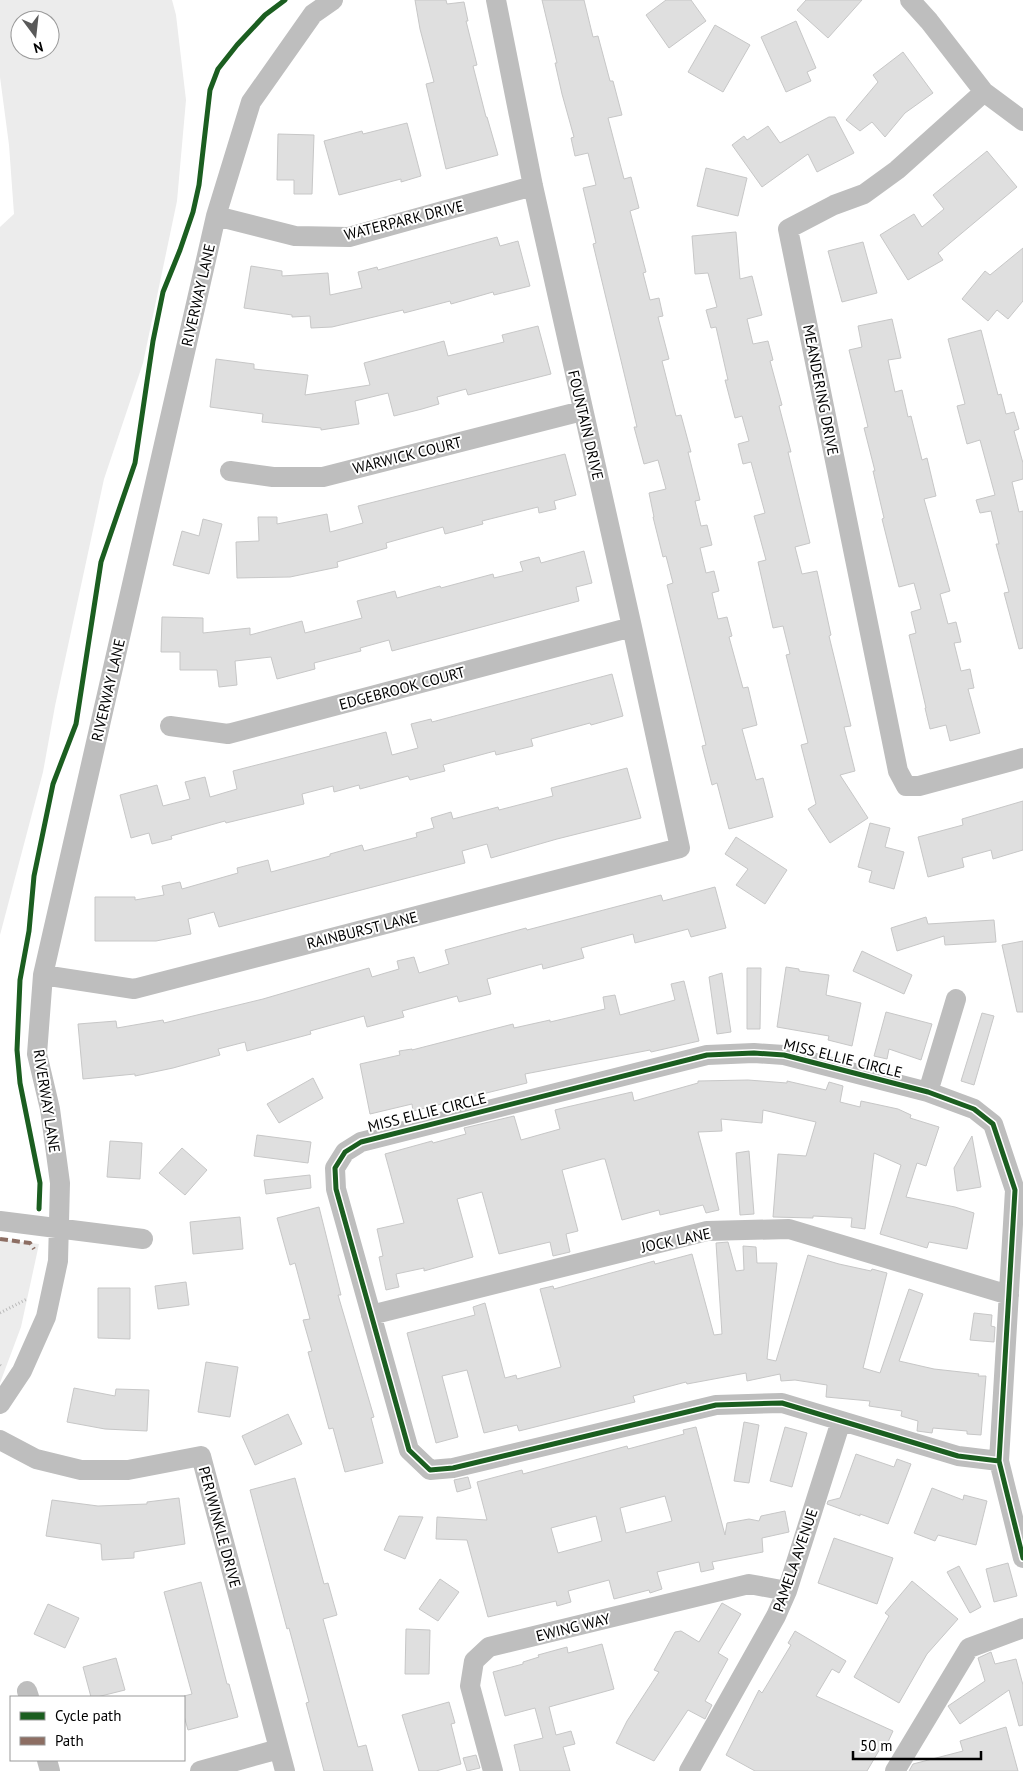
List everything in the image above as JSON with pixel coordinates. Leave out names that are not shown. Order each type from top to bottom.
[{"type":"street","name":"RIVERWAY LANE","points":[[0,1404],[22,1371],[46,1317],[58,1261],[60,1183],[50,1109],[37,1054],[43,975],[216,216],[251,102],[313,14],[333,0]]},
{"type":"street","name":"FOUNTAIN DRIVE","points":[[496,0],[532,186],[680,848]]},
{"type":"street","points":[[910,0],[929,21],[984,92],[1023,121]]},
{"type":"street","name":"MEANDERING DRIVE","points":[[984,92],[897,170],[864,194],[834,205],[788,229],[898,771],[906,786],[919,786],[1023,758]]},
{"type":"street","name":"WATERPARK DRIVE","points":[[216,216],[295,236],[349,237],[532,186]]},
{"type":"street","name":"WARWICK COURT","points":[[230,471],[273,477],[323,477],[582,411]]},
{"type":"street","name":"EDGEBROOK COURT","points":[[170,726],[228,734],[632,627]]},
{"type":"street","name":"RAINBURST LANE","points":[[43,975],[134,989],[680,848]]},
{"type":"street","points":[[928,1092],[956,999]]},
{"type":"street","name":"MISS ELLIE CIRCLE","points":[[999,1461],[958,1456],[782,1403],[716,1406],[453,1468],[430,1470],[409,1450],[336,1189],[335,1168],[344,1152],[361,1142],[707,1056],[754,1053],[784,1055],[928,1092],[974,1109],[993,1124],[1015,1190],[999,1461],[1023,1558]]},
{"type":"street","points":[[0,1222],[143,1240]]},
{"type":"street","name":"JOCK LANE","points":[[371,1315],[707,1232],[788,1229],[1009,1295]]},
{"type":"street","name":"PAMELA AVENUE","points":[[689,1771],[776,1616],[787,1591],[841,1421]]},
{"type":"street","name":"PERIWINKLE DRIVE","points":[[0,1440],[36,1459],[81,1470],[128,1470],[201,1456],[285,1771]]},
{"type":"street","name":"EWING WAY","points":[[493,1771],[470,1686],[474,1661],[489,1647],[749,1584],[787,1591]]},
{"type":"street","points":[[895,1771],[969,1648],[1023,1628]]},
{"type":"street","points":[[200,1771],[279,1749]]},
{"type":"path","points":[[0,1313],[27,1299]]},
{"type":"shaded area","points":[[0,0],[172,0],[176,15],[186,100],[177,201],[143,363],[104,479],[55,706],[43,772],[0,935],[0,227],[14,214],[9,145],[0,77]]},
{"type":"shaded area","points":[[0,1239],[39,1244],[21,1327],[0,1383]]},
{"type":"building","points":[[415,0],[446,0],[447,4],[464,2],[468,21],[466,21],[477,65],[473,66],[498,155],[446,169],[426,84],[434,82],[420,29]]},
{"type":"building","points":[[542,0],[584,0],[593,37],[598,36],[610,81],[613,81],[622,115],[608,118],[624,179],[631,177],[639,208],[630,211],[646,272],[643,273],[650,300],[659,298],[663,316],[658,317],[669,359],[662,361],[676,416],[681,415],[691,452],[688,452],[700,500],[695,501],[701,526],[707,525],[712,545],[700,548],[706,573],[714,571],[719,591],[712,593],[718,619],[727,617],[732,636],[729,637],[743,688],[748,687],[757,725],[742,729],[756,780],[763,778],[773,817],[729,829],[717,783],[712,785],[702,746],[706,745],[667,585],[673,583],[666,556],[663,557],[653,517],[649,493],[666,489],[658,460],[644,464],[634,427],[637,427],[593,244],[596,243],[583,188],[596,185],[588,153],[575,156],[571,138],[574,137],[562,94],[555,63],[557,63]]},
{"type":"building","points":[[666,0],[691,0],[706,21],[669,48],[646,15]]},
{"type":"building","points":[[806,0],[862,0],[828,38],[797,10]]},
{"type":"building","points":[[796,21],[816,68],[807,72],[811,81],[786,92],[761,37]]},
{"type":"building","points":[[715,25],[750,45],[723,92],[688,72]]},
{"type":"building","points":[[903,52],[933,93],[905,113],[885,137],[872,122],[860,131],[846,120],[878,82],[873,75]]},
{"type":"building","points":[[829,117],[835,117],[854,153],[817,172],[808,154],[762,187],[732,145],[744,136],[747,140],[768,126],[780,143]]},
{"type":"building","points":[[407,123],[421,176],[401,182],[401,179],[339,195],[324,141],[362,131],[363,134]]},
{"type":"building","points":[[278,134],[314,135],[312,194],[294,194],[294,180],[277,180]]},
{"type":"building","points":[[987,151],[1017,187],[938,253],[943,260],[908,280],[880,235],[914,214],[922,227],[944,209],[933,195]]},
{"type":"building","points":[[706,168],[747,178],[738,216],[697,206]]},
{"type":"building","points":[[736,232],[740,279],[752,276],[762,315],[747,319],[753,344],[768,341],[773,360],[770,361],[782,405],[779,406],[791,452],[788,452],[810,543],[795,547],[802,574],[817,571],[831,635],[829,636],[851,726],[844,727],[855,771],[840,775],[868,818],[830,843],[808,809],[816,804],[801,745],[808,743],[786,655],[790,654],[783,626],[773,628],[758,562],[766,560],[754,516],[765,513],[751,462],[743,464],[738,444],[749,441],[742,416],[735,418],[725,380],[728,380],[716,327],[711,328],[706,310],[717,307],[708,273],[695,274],[692,236]]},
{"type":"building","points":[[497,237],[500,246],[518,241],[530,286],[494,295],[493,292],[451,304],[450,301],[404,313],[403,310],[332,327],[311,328],[310,316],[292,317],[292,315],[244,308],[251,266],[282,271],[282,276],[328,273],[330,295],[362,288],[358,272],[377,267],[378,270]]},
{"type":"building","points":[[863,242],[877,293],[842,302],[828,251]]},
{"type":"building","points":[[1023,248],[1023,301],[1008,319],[997,310],[988,321],[962,299],[985,271],[990,275]]},
{"type":"building","points":[[892,319],[901,358],[888,360],[895,392],[902,390],[908,417],[911,416],[922,460],[927,458],[936,496],[924,499],[950,591],[940,594],[948,624],[956,622],[961,642],[954,643],[961,671],[970,669],[974,688],[968,689],[980,733],[950,741],[946,725],[930,729],[909,635],[916,633],[911,612],[921,609],[914,583],[899,587],[882,519],[884,518],[873,471],[875,471],[864,428],[868,427],[849,350],[862,347],[858,326]]},
{"type":"building","points":[[538,326],[551,374],[468,395],[466,389],[437,397],[439,404],[394,416],[388,393],[355,401],[359,424],[321,430],[321,428],[262,422],[263,414],[210,407],[216,359],[254,364],[254,369],[308,375],[305,395],[370,385],[364,363],[444,341],[448,356],[504,342],[502,335]]},
{"type":"building","points":[[981,330],[998,395],[1001,394],[1006,414],[1014,412],[1019,429],[1014,431],[1023,463],[1023,479],[1012,482],[1019,512],[1023,511],[1023,648],[1019,649],[1004,593],[1009,592],[996,544],[999,544],[991,511],[980,513],[976,500],[995,495],[980,440],[967,444],[957,406],[965,404],[948,339]]},
{"type":"building","points":[[565,454],[576,495],[554,501],[556,509],[539,513],[538,507],[482,521],[483,524],[445,534],[443,527],[386,543],[387,548],[337,562],[338,567],[290,577],[237,578],[236,542],[259,541],[258,517],[277,517],[277,524],[327,514],[330,532],[363,523],[358,506]]},
{"type":"building","points":[[203,519],[222,524],[209,574],[173,565],[182,531],[199,536]]},
{"type":"building","points":[[584,551],[592,583],[576,587],[579,601],[392,651],[389,640],[360,648],[361,651],[314,663],[315,669],[277,679],[271,657],[235,661],[237,685],[219,687],[217,670],[180,670],[180,652],[161,652],[162,617],[203,618],[203,633],[250,628],[250,635],[302,621],[305,633],[362,618],[357,601],[395,591],[397,598],[493,574],[494,578],[523,571],[520,562],[539,557],[541,563]]},
{"type":"building","points":[[612,674],[623,716],[531,739],[533,746],[496,755],[495,751],[443,765],[445,771],[410,780],[408,776],[360,789],[359,785],[334,792],[333,786],[302,794],[304,804],[226,823],[225,821],[171,836],[172,839],[152,844],[149,833],[131,838],[120,795],[157,785],[163,806],[190,799],[185,782],[205,777],[210,797],[237,789],[233,771],[386,732],[392,755],[418,748],[411,724],[431,719],[432,722]]},
{"type":"building","points":[[627,768],[641,818],[491,858],[487,844],[462,851],[465,863],[219,927],[214,912],[188,919],[191,934],[156,941],[95,941],[95,897],[135,897],[135,900],[164,895],[162,886],[180,882],[182,889],[238,873],[237,868],[268,860],[271,872],[362,845],[364,851],[417,837],[416,833],[434,828],[431,818],[451,812],[453,819],[498,807],[499,810],[553,796],[551,788]]},
{"type":"building","points":[[1023,801],[1023,850],[993,859],[991,850],[962,858],[964,867],[928,877],[918,837],[963,825],[962,819]]},
{"type":"building","points":[[870,823],[890,828],[885,847],[904,852],[894,889],[869,882],[872,871],[858,867]]},
{"type":"building","points":[[736,837],[787,870],[765,904],[736,885],[748,869],[725,854]]},
{"type":"building","points":[[715,887],[726,928],[691,937],[688,929],[635,943],[633,934],[581,948],[584,958],[543,969],[542,964],[487,979],[491,994],[459,1002],[457,996],[402,1011],[404,1017],[367,1027],[364,1016],[310,1031],[311,1034],[247,1051],[245,1042],[218,1049],[220,1055],[173,1068],[135,1076],[135,1074],[83,1079],[78,1024],[116,1021],[117,1028],[163,1020],[164,1023],[263,999],[369,968],[372,977],[399,969],[397,961],[414,957],[419,973],[449,964],[445,950],[661,895],[663,901]]},
{"type":"building","points":[[926,917],[928,924],[994,920],[996,942],[945,945],[944,936],[897,951],[891,928]]},
{"type":"building","points":[[1023,941],[1023,1012],[1017,1012],[1002,945]]},
{"type":"building","points":[[862,951],[912,975],[904,994],[853,971]]},
{"type":"building","points":[[786,967],[799,969],[799,971],[829,975],[826,995],[861,1003],[852,1046],[828,1040],[829,1036],[777,1027]]},
{"type":"building","points":[[747,968],[761,968],[760,1029],[747,1029]]},
{"type":"building","points":[[722,973],[731,1032],[717,1034],[709,977]]},
{"type":"building","points":[[684,981],[699,1041],[651,1052],[650,1050],[525,1074],[527,1083],[413,1111],[412,1104],[370,1114],[360,1064],[400,1055],[399,1051],[412,1050],[513,1024],[514,1028],[605,1009],[603,997],[615,995],[620,1015],[675,1000],[671,984]]},
{"type":"building","points":[[886,1012],[932,1024],[921,1060],[889,1049],[887,1059],[874,1056]]},
{"type":"building","points":[[982,1013],[994,1016],[974,1085],[961,1081]]},
{"type":"building","points":[[313,1078],[323,1098],[279,1123],[267,1104]]},
{"type":"building","points":[[748,1080],[787,1083],[787,1081],[826,1090],[829,1082],[843,1086],[840,1102],[860,1107],[861,1101],[898,1109],[911,1115],[910,1118],[939,1127],[926,1166],[917,1163],[906,1197],[974,1213],[967,1249],[929,1242],[927,1248],[880,1234],[901,1165],[874,1153],[865,1229],[851,1227],[852,1218],[813,1216],[813,1218],[773,1217],[778,1154],[806,1156],[816,1122],[763,1110],[762,1123],[721,1119],[722,1131],[698,1132],[719,1210],[706,1213],[703,1205],[660,1215],[659,1210],[622,1220],[605,1159],[602,1159],[562,1170],[578,1231],[566,1234],[570,1252],[553,1256],[550,1242],[499,1254],[482,1192],[457,1199],[473,1257],[424,1271],[424,1268],[396,1274],[399,1287],[386,1290],[379,1257],[383,1256],[377,1229],[404,1223],[385,1154],[466,1134],[464,1128],[514,1116],[521,1140],[560,1129],[555,1110],[632,1092],[634,1101],[698,1083],[698,1081]]},
{"type":"building","points":[[257,1135],[311,1142],[308,1163],[254,1156]]},
{"type":"building","points":[[972,1136],[981,1187],[957,1191],[954,1168]]},
{"type":"building","points":[[110,1141],[142,1143],[140,1179],[107,1177]]},
{"type":"building","points":[[182,1148],[207,1170],[185,1195],[159,1173]]},
{"type":"building","points":[[749,1151],[754,1214],[740,1215],[736,1153]]},
{"type":"building","points":[[310,1175],[311,1188],[266,1194],[264,1180]]},
{"type":"building","points":[[319,1207],[341,1295],[338,1295],[374,1417],[371,1418],[383,1463],[345,1472],[333,1428],[329,1429],[308,1352],[312,1351],[303,1320],[310,1319],[295,1263],[290,1265],[277,1218]]},
{"type":"building","points":[[240,1217],[243,1249],[193,1254],[190,1222]]},
{"type":"building","points":[[728,1242],[736,1271],[744,1270],[743,1246],[756,1247],[757,1263],[777,1263],[767,1359],[776,1361],[808,1255],[839,1264],[887,1273],[863,1368],[880,1373],[909,1289],[923,1294],[899,1361],[934,1369],[986,1376],[981,1435],[967,1434],[967,1431],[933,1428],[932,1433],[917,1431],[918,1421],[901,1416],[902,1411],[869,1406],[870,1401],[826,1397],[827,1385],[795,1380],[781,1381],[780,1374],[747,1381],[746,1373],[687,1384],[686,1382],[633,1396],[635,1402],[519,1431],[517,1425],[484,1433],[467,1370],[442,1376],[458,1437],[436,1443],[407,1333],[475,1315],[473,1307],[485,1303],[505,1378],[516,1375],[517,1379],[561,1367],[540,1289],[553,1286],[554,1289],[654,1261],[655,1264],[692,1254],[714,1335],[722,1334],[716,1243]]},
{"type":"building","points":[[186,1282],[189,1305],[158,1309],[155,1286]]},
{"type":"building","points":[[98,1288],[130,1288],[130,1339],[98,1338]]},
{"type":"building","points":[[974,1313],[992,1315],[991,1326],[995,1327],[994,1342],[970,1340]]},
{"type":"building","points":[[206,1362],[238,1367],[230,1417],[198,1412]]},
{"type":"building","points":[[74,1388],[115,1396],[116,1389],[149,1390],[147,1431],[105,1429],[67,1422]]},
{"type":"building","points":[[288,1414],[302,1444],[255,1465],[242,1436]]},
{"type":"building","points":[[744,1422],[759,1425],[749,1483],[734,1481]]},
{"type":"building","points":[[696,1427],[725,1535],[727,1523],[749,1519],[759,1521],[761,1516],[785,1511],[789,1532],[762,1538],[763,1552],[712,1562],[714,1569],[701,1572],[699,1562],[657,1572],[662,1589],[650,1593],[649,1590],[614,1599],[609,1580],[568,1591],[571,1602],[557,1606],[556,1601],[488,1617],[467,1540],[436,1539],[437,1517],[487,1520],[477,1482],[522,1470],[523,1474],[627,1446],[628,1449],[684,1434],[683,1430]],"holes":[[[665,1496],[672,1521],[626,1533],[620,1508]],[[596,1516],[602,1541],[558,1553],[551,1528]]]},
{"type":"building","points":[[785,1427],[807,1433],[792,1487],[770,1481]]},
{"type":"building","points":[[856,1454],[894,1467],[897,1459],[911,1464],[888,1524],[827,1504],[828,1501],[840,1498]]},
{"type":"building","points":[[468,1477],[471,1488],[457,1492],[454,1480]]},
{"type":"building","points":[[295,1478],[324,1584],[328,1583],[337,1615],[323,1619],[358,1747],[366,1745],[373,1771],[324,1771],[306,1703],[309,1702],[289,1628],[287,1629],[250,1490]]},
{"type":"building","points":[[932,1488],[963,1500],[964,1495],[987,1501],[976,1545],[938,1535],[935,1541],[914,1533]]},
{"type":"building","points":[[179,1498],[185,1544],[134,1552],[134,1558],[102,1560],[101,1544],[46,1536],[52,1500],[98,1506],[147,1504],[147,1502]]},
{"type":"building","points":[[399,1516],[423,1517],[405,1559],[384,1550]]},
{"type":"building","points":[[834,1538],[893,1558],[877,1604],[818,1583]]},
{"type":"building","points":[[1008,1563],[1017,1596],[994,1602],[986,1569]]},
{"type":"building","points":[[959,1566],[981,1607],[970,1613],[947,1572]]},
{"type":"building","points":[[440,1579],[459,1592],[438,1621],[419,1609]]},
{"type":"building","points":[[912,1581],[958,1619],[927,1654],[899,1703],[854,1677],[889,1616],[885,1613]]},
{"type":"building","points":[[201,1582],[227,1684],[229,1684],[238,1717],[188,1730],[185,1720],[184,1696],[192,1694],[164,1592]]},
{"type":"building","points":[[722,1603],[741,1614],[718,1653],[728,1659],[705,1701],[712,1705],[705,1719],[688,1710],[654,1761],[616,1743],[627,1721],[659,1672],[654,1670],[675,1632],[681,1631],[699,1642]]},
{"type":"building","points":[[48,1604],[79,1618],[65,1648],[34,1634]]},
{"type":"building","points":[[406,1629],[430,1630],[429,1674],[405,1674]]},
{"type":"building","points":[[795,1631],[846,1661],[839,1673],[832,1669],[816,1696],[893,1731],[887,1744],[884,1742],[867,1771],[755,1771],[726,1755],[759,1690],[762,1693],[791,1645],[788,1643]]},
{"type":"building","points":[[602,1644],[614,1689],[549,1707],[556,1735],[571,1731],[575,1744],[563,1747],[570,1771],[520,1771],[514,1745],[543,1738],[535,1708],[505,1716],[493,1672],[523,1664],[523,1662],[539,1657],[538,1655],[567,1647],[568,1653]]},
{"type":"building","points":[[991,1652],[995,1664],[1016,1659],[1023,1685],[1023,1725],[1019,1726],[1009,1690],[960,1724],[948,1706],[985,1681],[978,1658]]},
{"type":"building","points":[[116,1658],[125,1690],[101,1696],[91,1696],[83,1667]]},
{"type":"building","points":[[449,1702],[455,1723],[451,1724],[461,1764],[436,1771],[419,1771],[402,1715]]},
{"type":"building","points":[[1006,1727],[1018,1771],[909,1771],[913,1764],[963,1751],[960,1741]]},
{"type":"building","points":[[476,1755],[480,1768],[467,1771],[463,1758]]},
{"type":"marked path","points":[[0,1239],[30,1243],[34,1249]]},
{"type":"cycle path","points":[[39,1209],[40,1183],[20,1083],[17,1050],[20,980],[29,931],[34,876],[53,784],[76,724],[101,562],[135,463],[153,341],[163,292],[193,212],[199,185],[210,90],[218,69],[237,45],[265,15],[285,0]]},
{"type":"cycle path","points":[[999,1461],[958,1456],[782,1403],[716,1405],[453,1468],[430,1470],[409,1450],[336,1189],[335,1168],[345,1152],[361,1142],[707,1055],[754,1053],[784,1055],[928,1092],[974,1109],[993,1124],[1015,1190],[999,1461],[1023,1558]]}]
